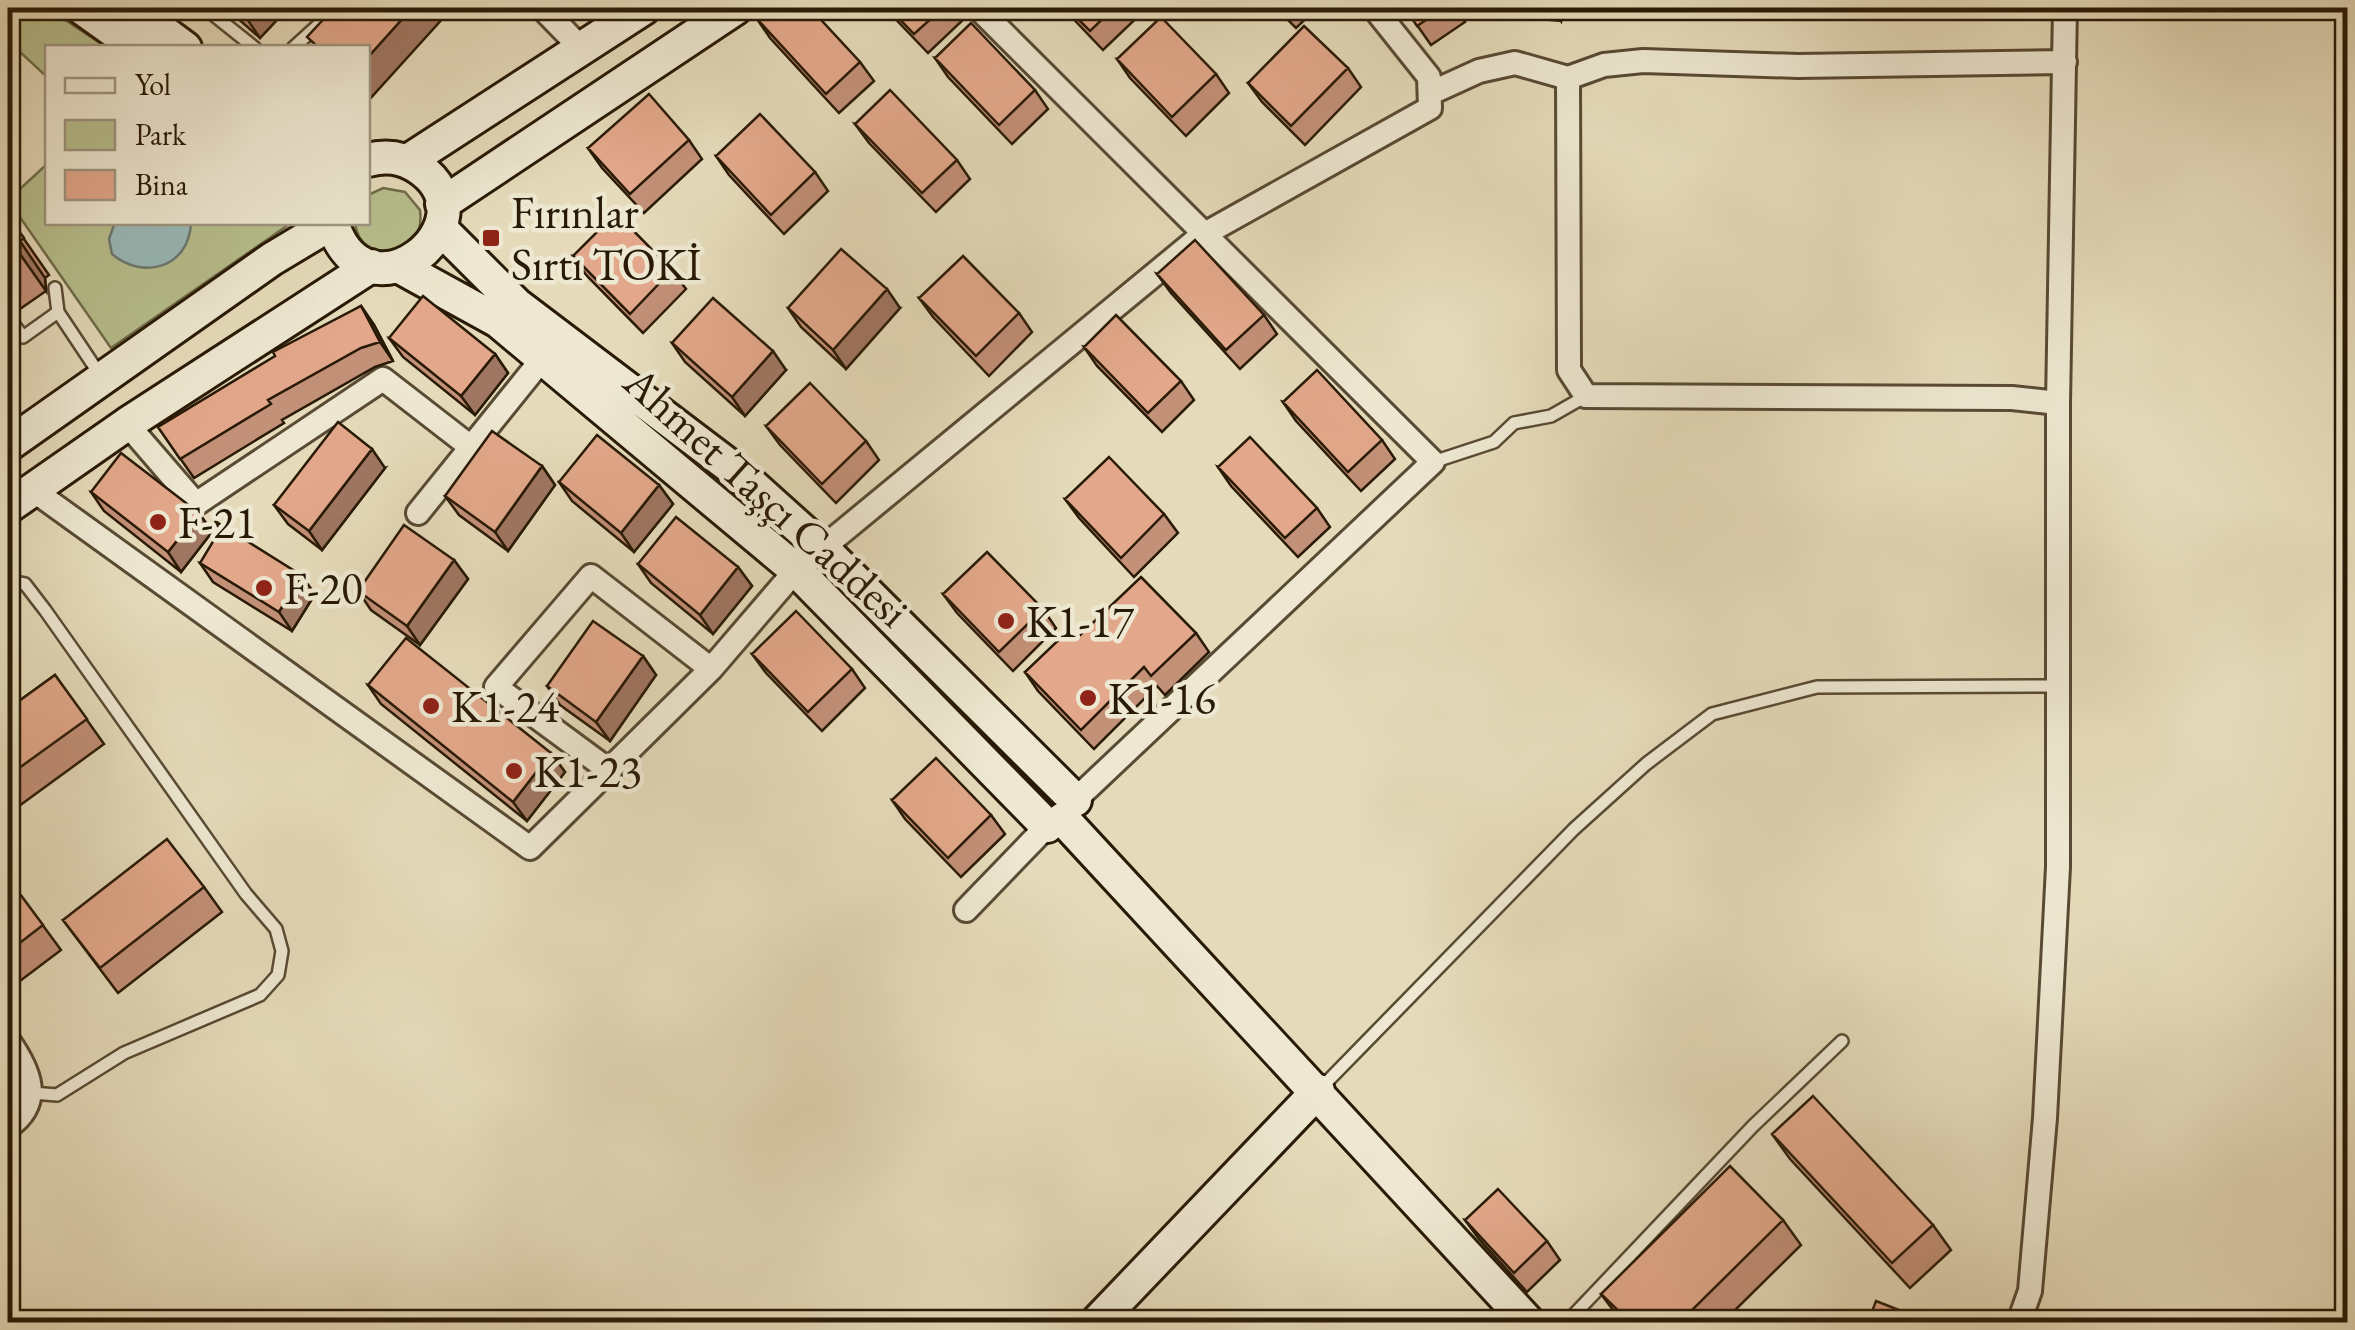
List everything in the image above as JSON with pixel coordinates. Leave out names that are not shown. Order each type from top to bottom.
[{"type":"main road","points":[[82,8],[134,45]]},
{"type":"main road","points":[[130,8],[181,45]]},
{"type":"main road","points":[[370,159],[408,161],[644,8]]},
{"type":"main road","points":[[20,499],[127,424],[386,266],[418,259],[441,216],[736,8]]},
{"type":"main road","name":"Ahmet Taşçı Caddesi","points":[[408,161],[424,171],[441,216],[516,305],[736,471],[824,550],[1062,815]]},
{"type":"main road","points":[[8,445],[272,259],[329,225]]},
{"type":"main road","name":"Ahmet Taşçı Caddesi","points":[[333,225],[345,250],[498,321],[544,358],[796,570],[1062,815]]},
{"type":"main road","points":[[1062,815],[1247,1022],[1318,1091],[1528,1322]]},
{"type":"main road","points":[[1097,1322],[1318,1091]]},
{"type":"street","points":[[542,8],[582,49]]},
{"type":"street","points":[[966,910],[1433,462],[1202,236],[1164,193],[978,8]]},
{"type":"street","points":[[20,499],[530,848],[711,669],[796,570],[1202,236],[1430,108],[1433,92],[1429,77],[1374,8]]},
{"type":"street","points":[[2019,1322],[2030,1291],[2045,1118],[2058,866],[2058,402],[2065,8]]},
{"type":"street","points":[[1433,92],[1479,71],[1515,63],[1568,78],[1604,65],[1643,61],[1798,66],[2065,62]]},
{"type":"street","points":[[1568,78],[1569,370],[1586,396],[2012,398],[2058,402]]},
{"type":"street","points":[[418,513],[544,358]]},
{"type":"street","points":[[127,424],[196,504],[383,379],[472,448]]},
{"type":"street","points":[[610,770],[496,687],[591,576],[711,669]]},
{"type":"street","points":[[8,1040],[27,1067],[32,1093],[21,1117],[8,1126]]},
{"type":"lane","points":[[205,8],[251,45]]},
{"type":"lane","points":[[297,45],[336,8]]},
{"type":"lane","points":[[54,288],[58,312],[102,379]]},
{"type":"lane","points":[[9,318],[23,337],[58,312]]},
{"type":"lane","points":[[1433,462],[1494,442],[1514,423],[1551,416],[1586,396]]},
{"type":"lane","points":[[8,581],[25,584],[45,610],[246,894],[276,929],[282,950],[278,976],[260,995],[124,1054],[57,1095],[32,1093]]},
{"type":"lane","points":[[1318,1091],[1574,829],[1646,764],[1712,714],[1817,687],[2057,686]]},
{"type":"lane","points":[[1567,1322],[1842,1041]]},
{"type":"green space","points":[[8,8],[47,8],[103,45],[45,45],[45,75],[8,41]]},
{"type":"green space","points":[[45,166],[45,225],[288,225],[111,348],[8,200]]},
{"type":"green space","points":[[383,188],[405,192],[420,210],[415,237],[392,254],[367,246],[359,237],[356,225],[370,225],[370,194]]},
{"type":"water","points":[[114,225],[191,225],[188,238],[174,259],[151,268],[124,262],[112,254],[109,239]]},
{"type":"building","points":[[334,8],[412,8],[370,55],[370,45],[316,45],[307,37]]},
{"type":"building","points":[[770,8],[810,8],[860,62],[826,94],[757,19]]},
{"type":"building","points":[[889,8],[943,8],[914,34]]},
{"type":"building","points":[[1067,8],[1114,8],[1090,31]]},
{"type":"building","points":[[1405,8],[1444,8],[1417,26]]},
{"type":"building","points":[[1161,17],[1216,74],[1172,117],[1117,59]]},
{"type":"building","points":[[971,23],[1035,90],[999,125],[935,58]]},
{"type":"building","points":[[1304,26],[1348,68],[1291,126],[1248,83]]},
{"type":"building","points":[[890,90],[957,160],[922,193],[855,124]]},
{"type":"building","points":[[649,94],[689,140],[630,194],[588,148]]},
{"type":"building","points":[[760,114],[815,172],[771,215],[716,156]]},
{"type":"building","points":[[616,213],[672,270],[630,314],[573,256]]},
{"type":"building","points":[[8,216],[24,238],[20,241],[20,254],[8,264]]},
{"type":"building","points":[[1195,240],[1264,315],[1226,350],[1157,274]]},
{"type":"building","points":[[841,249],[887,289],[833,350],[788,308]]},
{"type":"building","points":[[963,256],[1019,313],[976,356],[919,298]]},
{"type":"building","points":[[423,296],[495,354],[461,396],[389,338]]},
{"type":"building","points":[[713,298],[773,351],[732,397],[672,343]]},
{"type":"building","points":[[361,306],[380,342],[361,348],[268,400],[271,404],[180,459],[158,427],[275,356],[273,352]]},
{"type":"building","points":[[1116,315],[1181,381],[1148,413],[1084,347]]},
{"type":"building","points":[[1317,370],[1382,440],[1348,472],[1283,402]]},
{"type":"building","points":[[810,383],[866,441],[822,484],[766,426]]},
{"type":"building","points":[[338,422],[372,449],[309,531],[274,505]]},
{"type":"building","points":[[492,431],[542,466],[495,532],[445,496]]},
{"type":"building","points":[[597,435],[659,485],[621,533],[559,482]]},
{"type":"building","points":[[1250,437],[1317,508],[1285,538],[1218,467]]},
{"type":"building","name":"F-21","points":[[121,453],[199,513],[168,552],[91,492]]},
{"type":"building","points":[[1109,457],[1164,514],[1121,558],[1065,499]]},
{"type":"building","points":[[676,517],[738,567],[700,615],[638,564]]},
{"type":"building","name":"F-20","points":[[215,521],[301,575],[279,612],[200,563],[220,530]]},
{"type":"building","points":[[404,525],[454,560],[407,626],[358,591]]},
{"type":"building","name":"K1-17","points":[[987,552],[1043,609],[999,652],[943,594]]},
{"type":"building","points":[[1141,577],[1196,633],[1151,676],[1144,667],[1081,730],[1025,672],[1069,630],[1077,638]]},
{"type":"building","points":[[796,611],[852,669],[808,712],[752,654]]},
{"type":"building","points":[[593,621],[643,656],[596,722],[547,686]]},
{"type":"building","points":[[406,638],[551,753],[513,802],[368,685]]},
{"type":"building","points":[[55,675],[87,719],[8,776],[8,709]]},
{"type":"building","points":[[936,758],[991,815],[948,858],[892,800]]},
{"type":"building","points":[[167,839],[204,887],[100,968],[63,920]]},
{"type":"building","points":[[8,878],[43,925],[8,952]]},
{"type":"building","points":[[1813,1096],[1933,1225],[1892,1263],[1772,1134]]},
{"type":"building","points":[[1730,1166],[1783,1220],[1680,1322],[1630,1322],[1601,1294]]},
{"type":"building","points":[[1498,1189],[1547,1241],[1514,1273],[1465,1220]]},
{"type":"building","points":[[1876,1301],[1927,1321],[1927,1322],[1868,1322]]},
{"type":"place","name":"Fırınlar Sırtı TOKİ","points":[[491,238]]},
{"type":"place","name":"F-21","points":[[158,522]]},
{"type":"place","name":"F-20","points":[[264,588]]},
{"type":"place","name":"K1-17","points":[[1006,621]]},
{"type":"place","name":"K1-16","points":[[1088,698]]},
{"type":"place","name":"K1-24","points":[[431,706]]},
{"type":"place","name":"K1-23","points":[[514,771]]}]
